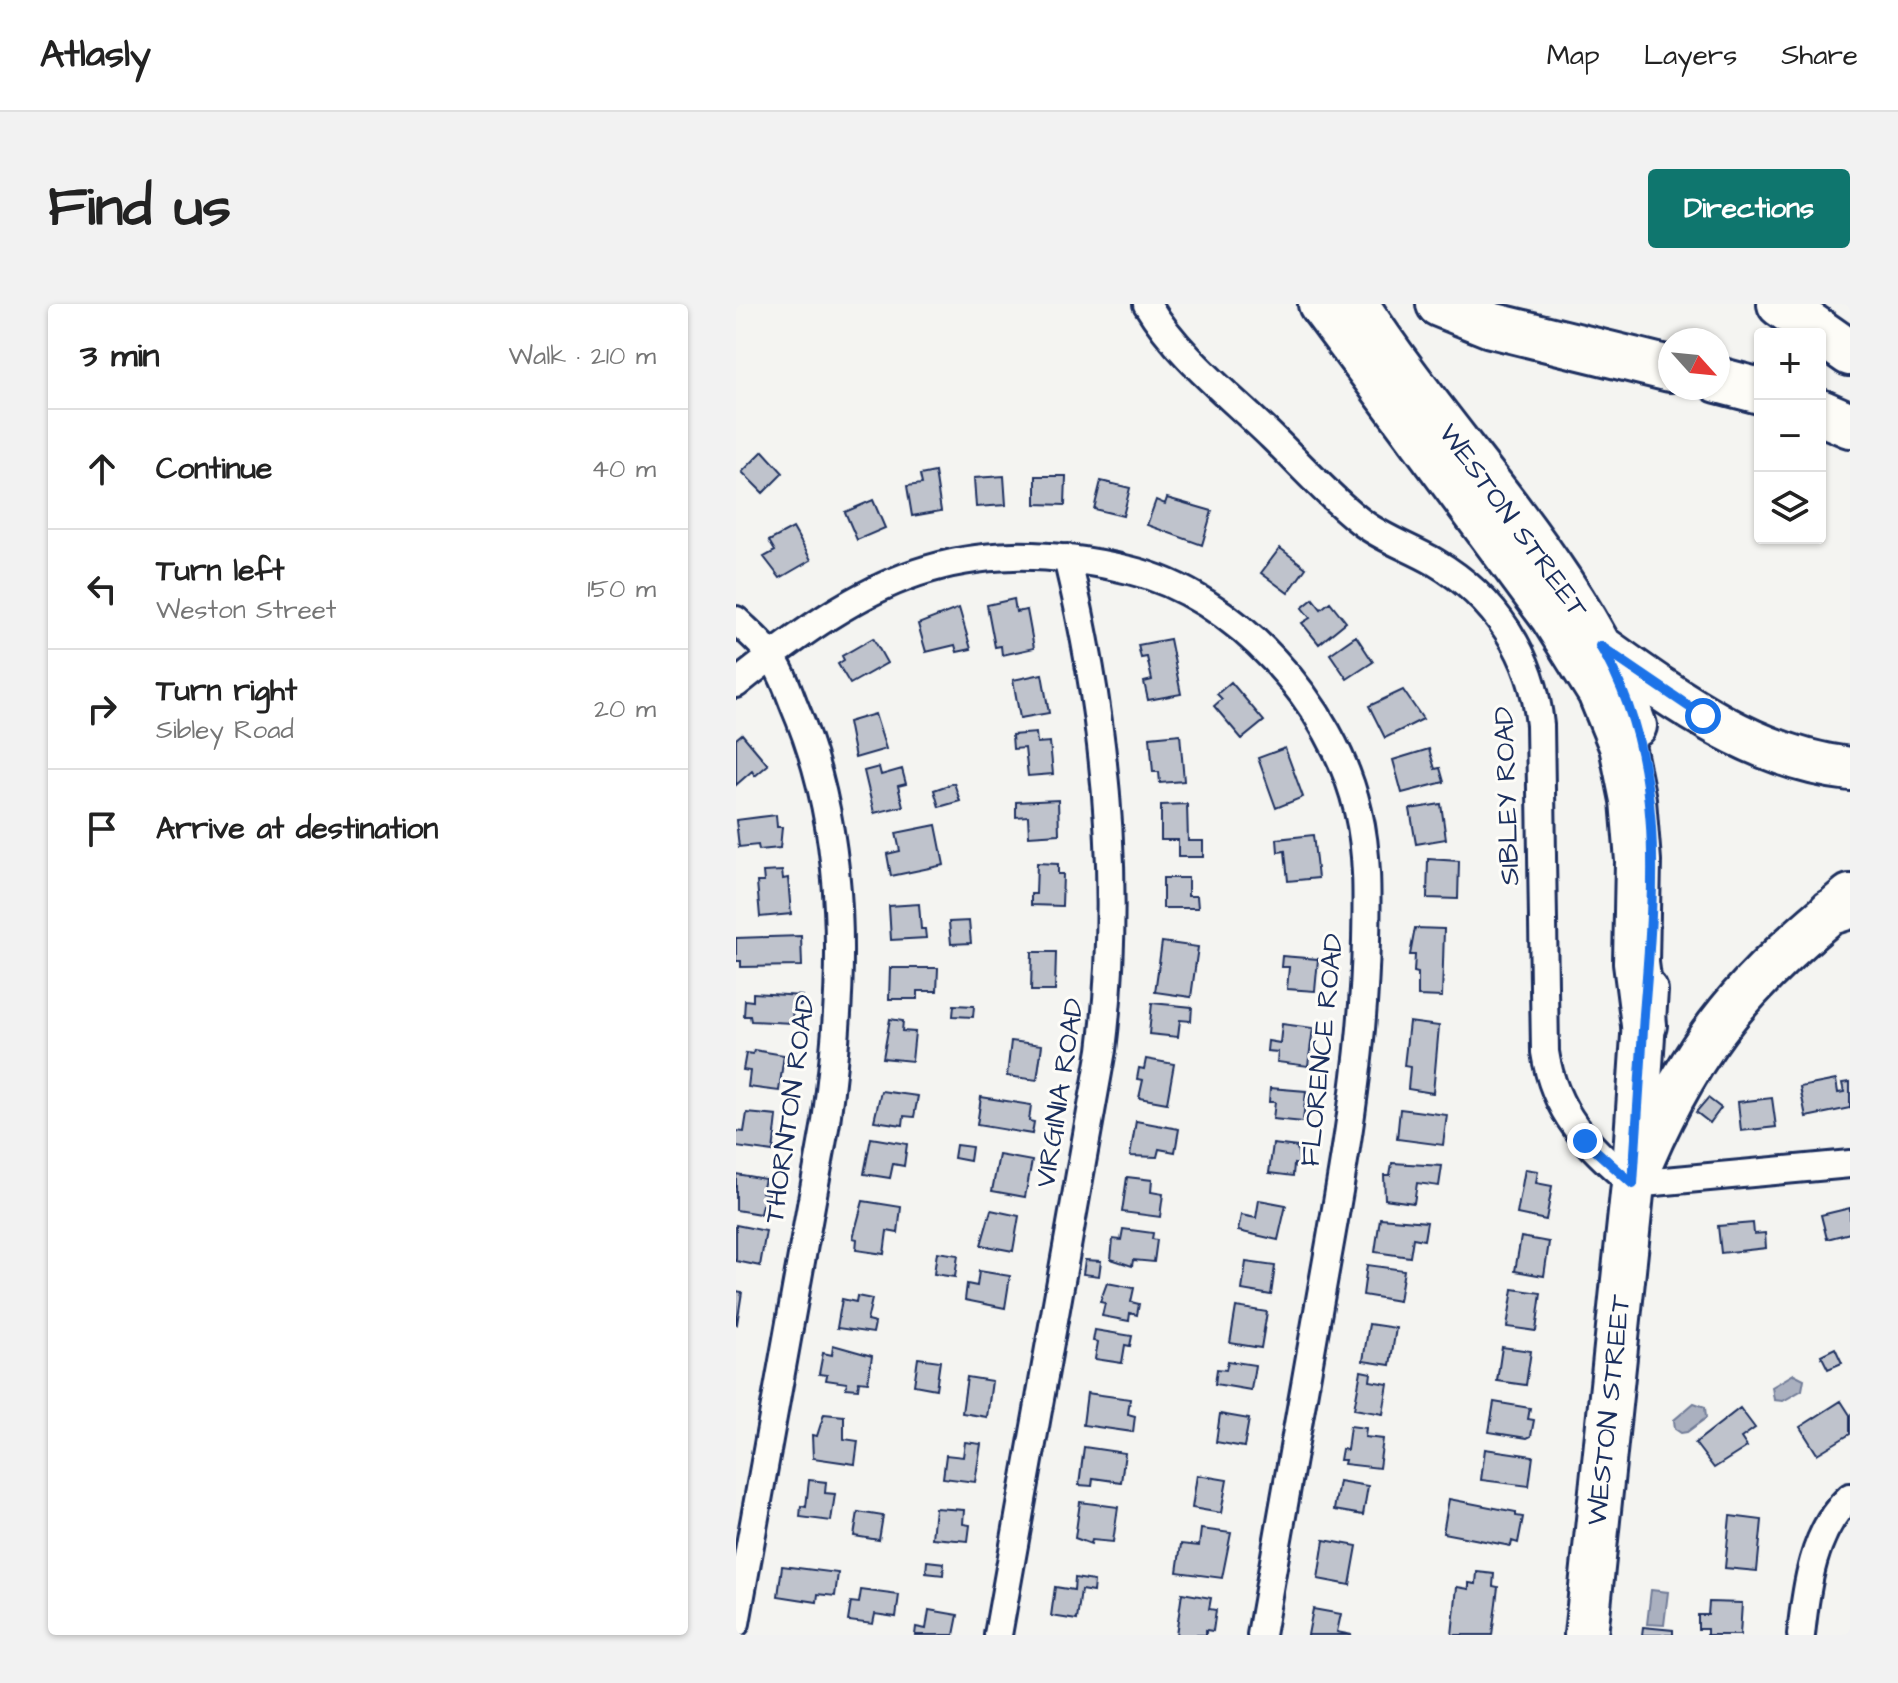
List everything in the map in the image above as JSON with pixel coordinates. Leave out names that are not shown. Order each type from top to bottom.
[{"type":"highway","points":[[1321,304],[1553,617],[1600,692],[1622,746],[1633,800],[1638,861],[1636,963],[1644,1025]]},
{"type":"highway","points":[[1439,304],[1491,325],[1658,366]]},
{"type":"highway","points":[[1780,304],[1850,353]]},
{"type":"highway","points":[[1730,383],[1754,389]]},
{"type":"highway","points":[[1826,415],[1850,425]]},
{"type":"main road","name":"WESTON STREET","points":[[1361,313],[1564,587],[1600,646],[1627,702],[1646,777],[1652,873],[1633,1184],[1586,1635]]},
{"type":"main road","points":[[1600,646],[1687,707],[1740,735],[1789,756],[1850,769]]},
{"type":"main road","name":"WESTON STREET","points":[[1633,1184],[1665,1112],[1712,1030],[1762,972],[1844,905]]},
{"type":"street","name":"SIBLEY ROAD","points":[[1147,304],[1181,350],[1351,513],[1373,530],[1435,562],[1467,584],[1495,613],[1524,657],[1535,689],[1541,738],[1544,1040],[1548,1073],[1561,1108],[1576,1131],[1633,1184]]},
{"type":"street","name":"FLORENCE ROAD","points":[[736,684],[847,602],[903,576],[1001,556],[1067,558],[1135,571],[1182,589],[1220,612],[1260,646],[1329,736],[1350,783],[1363,839],[1365,973],[1353,1104],[1261,1635]]},
{"type":"street","name":"VIRGINIA ROAD","points":[[998,1635],[1102,1050],[1110,972],[1110,859],[1095,688],[1067,558]]},
{"type":"street","name":"THORNTON ROAD","points":[[736,620],[771,656],[804,727],[825,803],[836,887],[838,991],[836,1048],[826,1122],[736,1623]]},
{"type":"street","points":[[1633,1184],[1850,1164]]},
{"type":"street","points":[[1801,1635],[1818,1547],[1833,1517],[1850,1497]]},
{"type":"water","points":[[1794,1374],[1804,1379],[1802,1390],[1783,1401],[1774,1400],[1772,1387]]},
{"type":"water","points":[[1694,1403],[1705,1407],[1706,1418],[1681,1433],[1675,1429],[1674,1420]]},
{"type":"water","points":[[1651,1590],[1668,1592],[1664,1625],[1647,1624]]},
{"type":"building","points":[[763,451],[783,473],[763,493],[742,472]]},
{"type":"building","points":[[935,472],[941,511],[912,516],[907,486],[922,484],[920,475]]},
{"type":"building","points":[[1004,476],[1006,505],[976,507],[974,478]]},
{"type":"building","points":[[1036,476],[1066,476],[1065,505],[1036,504]]},
{"type":"building","points":[[1101,481],[1130,488],[1123,516],[1094,509]]},
{"type":"building","points":[[1167,498],[1212,511],[1202,545],[1147,525],[1156,500],[1165,504]]},
{"type":"building","points":[[873,500],[885,528],[857,540],[845,512]]},
{"type":"building","points":[[793,528],[811,560],[780,578],[764,557],[775,551],[769,541]]},
{"type":"building","points":[[1280,548],[1306,568],[1288,593],[1261,573]]},
{"type":"building","points":[[1014,599],[1016,612],[1027,610],[1034,648],[1002,655],[1001,646],[995,647],[987,605]]},
{"type":"building","points":[[1313,599],[1321,609],[1330,602],[1346,622],[1319,644],[1302,623],[1310,618],[1302,608]]},
{"type":"building","points":[[959,608],[971,649],[957,652],[955,645],[926,652],[918,624]]},
{"type":"building","points":[[1356,636],[1373,662],[1347,679],[1330,654]]},
{"type":"building","points":[[873,638],[887,663],[850,684],[838,664],[844,660],[842,656]]},
{"type":"building","points":[[1170,639],[1181,694],[1148,700],[1144,682],[1152,680],[1147,657],[1141,658],[1138,645]]},
{"type":"building","points":[[1042,674],[1049,713],[1020,718],[1013,680]]},
{"type":"building","points":[[1231,682],[1264,721],[1242,739],[1214,706],[1222,699],[1217,694]]},
{"type":"building","points":[[1403,690],[1423,719],[1385,738],[1369,706]]},
{"type":"building","points":[[875,714],[886,749],[855,758],[848,722]]},
{"type":"building","points":[[1036,733],[1037,743],[1050,742],[1053,774],[1028,776],[1025,748],[1013,749],[1012,735]]},
{"type":"building","points":[[742,734],[768,765],[755,776],[752,771],[736,785],[736,739]]},
{"type":"building","points":[[1180,734],[1184,781],[1160,783],[1159,772],[1153,772],[1150,737]]},
{"type":"building","points":[[1285,748],[1303,797],[1276,808],[1258,758]]},
{"type":"building","points":[[1429,749],[1435,769],[1440,768],[1444,782],[1402,793],[1393,760]]},
{"type":"building","points":[[879,767],[881,775],[902,769],[906,784],[898,786],[903,806],[874,813],[864,771]]},
{"type":"building","points":[[954,783],[960,801],[939,807],[934,790]]},
{"type":"building","points":[[1058,800],[1059,834],[1029,836],[1028,816],[1016,817],[1016,802]]},
{"type":"building","points":[[1187,804],[1188,841],[1203,841],[1203,857],[1178,857],[1178,840],[1161,840],[1161,805]]},
{"type":"building","points":[[1441,804],[1446,839],[1416,844],[1410,809]]},
{"type":"building","points":[[776,815],[777,827],[782,827],[780,848],[759,850],[758,845],[739,847],[736,820]]},
{"type":"building","points":[[936,825],[944,865],[891,876],[887,854],[900,851],[896,833]]},
{"type":"building","points":[[1313,835],[1318,878],[1288,881],[1285,851],[1278,852],[1277,839]]},
{"type":"building","points":[[1428,859],[1459,861],[1458,899],[1427,898]]},
{"type":"building","points":[[1037,863],[1058,864],[1058,874],[1063,874],[1062,906],[1031,905],[1031,894],[1036,894]]},
{"type":"building","points":[[782,871],[783,879],[788,878],[791,914],[760,917],[757,882],[764,882],[763,872]]},
{"type":"building","points":[[1163,878],[1188,878],[1188,896],[1197,896],[1198,908],[1163,908]]},
{"type":"building","points":[[919,904],[921,929],[925,929],[926,938],[891,940],[889,906]]},
{"type":"building","points":[[969,921],[971,943],[951,944],[949,922]]},
{"type":"building","points":[[1415,928],[1444,929],[1442,997],[1418,996],[1415,955],[1410,955]]},
{"type":"building","points":[[801,936],[802,966],[741,967],[741,961],[736,961],[736,938]]},
{"type":"building","points":[[1162,942],[1198,947],[1191,997],[1155,992]]},
{"type":"building","points":[[1032,952],[1056,952],[1055,991],[1031,991]]},
{"type":"building","points":[[1282,956],[1318,959],[1315,991],[1287,989],[1289,967],[1281,967]]},
{"type":"building","points":[[890,968],[938,968],[937,991],[918,991],[918,999],[889,999]]},
{"type":"building","points":[[753,993],[802,996],[801,1005],[793,1005],[792,1023],[751,1021],[750,1016],[744,1016],[745,1000],[753,1001]]},
{"type":"building","points":[[1152,1003],[1192,1007],[1191,1021],[1180,1020],[1178,1037],[1149,1034]]},
{"type":"building","points":[[954,1005],[974,1006],[973,1017],[953,1016]]},
{"type":"building","points":[[890,1019],[903,1021],[902,1031],[915,1032],[912,1061],[883,1058]]},
{"type":"building","points":[[1409,1022],[1439,1026],[1433,1093],[1408,1089],[1410,1067],[1404,1066]]},
{"type":"building","points":[[1282,1024],[1313,1028],[1308,1066],[1277,1062],[1278,1052],[1267,1051],[1268,1041],[1280,1043]]},
{"type":"building","points":[[1011,1041],[1042,1045],[1037,1080],[1007,1076]]},
{"type":"building","points":[[754,1050],[784,1055],[779,1091],[748,1087],[750,1071],[743,1070],[746,1053],[753,1054]]},
{"type":"building","points":[[1146,1059],[1174,1064],[1167,1103],[1139,1098],[1143,1080],[1137,1079],[1139,1068],[1144,1069]]},
{"type":"building","points":[[1836,1080],[1838,1093],[1844,1092],[1842,1083],[1850,1082],[1850,1108],[1806,1117],[1800,1087]]},
{"type":"building","points":[[1270,1088],[1306,1091],[1303,1122],[1273,1119],[1275,1102],[1269,1102]]},
{"type":"building","points":[[881,1091],[918,1096],[914,1117],[904,1116],[903,1125],[874,1121]]},
{"type":"building","points":[[981,1097],[1031,1105],[1029,1121],[1034,1122],[1032,1134],[977,1125]]},
{"type":"building","points":[[1708,1098],[1721,1108],[1710,1123],[1696,1112]]},
{"type":"building","points":[[1772,1098],[1776,1127],[1741,1131],[1738,1102]]},
{"type":"building","points":[[1400,1109],[1447,1115],[1443,1145],[1397,1139]]},
{"type":"building","points":[[747,1113],[777,1116],[773,1152],[736,1147],[736,1131],[744,1132]]},
{"type":"building","points":[[1136,1121],[1179,1129],[1175,1152],[1159,1149],[1157,1157],[1130,1156]]},
{"type":"building","points":[[871,1138],[907,1144],[904,1166],[893,1164],[890,1178],[864,1174]]},
{"type":"building","points":[[1273,1144],[1297,1147],[1300,1165],[1294,1164],[1293,1176],[1269,1173]]},
{"type":"building","points":[[956,1145],[972,1147],[970,1161],[954,1158]]},
{"type":"building","points":[[999,1155],[1032,1161],[1025,1197],[992,1191]]},
{"type":"building","points":[[1392,1163],[1442,1166],[1439,1186],[1417,1183],[1414,1203],[1385,1199],[1384,1175],[1390,1175]]},
{"type":"building","points":[[1525,1169],[1538,1171],[1536,1183],[1552,1186],[1546,1220],[1517,1214]]},
{"type":"building","points":[[736,1174],[765,1179],[762,1192],[770,1194],[768,1206],[762,1205],[760,1214],[736,1210]]},
{"type":"building","points":[[1127,1177],[1152,1180],[1151,1192],[1163,1194],[1160,1217],[1122,1212]]},
{"type":"building","points":[[1259,1200],[1286,1205],[1278,1240],[1238,1231],[1241,1215],[1256,1218]]},
{"type":"building","points":[[863,1201],[901,1207],[898,1233],[887,1231],[884,1254],[856,1250],[857,1239],[853,1238]]},
{"type":"building","points":[[1850,1208],[1850,1233],[1827,1239],[1821,1215]]},
{"type":"building","points":[[991,1210],[1019,1216],[1013,1251],[981,1245]]},
{"type":"building","points":[[1380,1218],[1427,1222],[1424,1240],[1413,1238],[1410,1257],[1375,1252]]},
{"type":"building","points":[[1753,1223],[1754,1234],[1765,1233],[1766,1248],[1721,1253],[1718,1226]]},
{"type":"building","points":[[736,1225],[766,1231],[760,1266],[736,1261]]},
{"type":"building","points":[[1123,1229],[1153,1233],[1152,1239],[1157,1240],[1154,1262],[1133,1260],[1132,1266],[1111,1259],[1113,1239],[1121,1240]]},
{"type":"building","points":[[1521,1237],[1549,1242],[1544,1276],[1515,1271]]},
{"type":"building","points":[[937,1252],[958,1255],[955,1277],[934,1274]]},
{"type":"building","points":[[1085,1260],[1101,1261],[1099,1276],[1083,1274]]},
{"type":"building","points":[[1246,1262],[1275,1266],[1271,1295],[1242,1290]]},
{"type":"building","points":[[1367,1265],[1404,1270],[1399,1301],[1363,1295]]},
{"type":"building","points":[[979,1271],[1010,1276],[1005,1308],[965,1300],[967,1284],[977,1286]]},
{"type":"building","points":[[1107,1283],[1134,1288],[1131,1302],[1139,1304],[1137,1315],[1130,1313],[1129,1321],[1102,1316],[1105,1303],[1100,1302]]},
{"type":"building","points":[[1513,1289],[1541,1293],[1536,1331],[1507,1327]]},
{"type":"building","points":[[736,1291],[742,1292],[737,1324],[736,1323]]},
{"type":"building","points":[[857,1296],[872,1299],[867,1321],[875,1323],[873,1333],[837,1328],[842,1299],[856,1302]]},
{"type":"building","points":[[1236,1307],[1267,1312],[1261,1348],[1230,1343]]},
{"type":"building","points":[[1369,1324],[1396,1328],[1390,1365],[1363,1361]]},
{"type":"building","points":[[1095,1330],[1132,1336],[1130,1346],[1125,1345],[1122,1363],[1095,1359],[1098,1342],[1093,1341]]},
{"type":"building","points":[[833,1345],[872,1356],[868,1382],[859,1381],[858,1389],[846,1388],[847,1383],[826,1380],[827,1375],[819,1374],[823,1353],[832,1355]]},
{"type":"building","points":[[1502,1347],[1531,1351],[1526,1385],[1497,1381]]},
{"type":"building","points":[[1835,1348],[1842,1363],[1828,1369],[1821,1355]]},
{"type":"building","points":[[918,1358],[940,1361],[936,1389],[914,1385]]},
{"type":"building","points":[[1228,1361],[1255,1365],[1251,1390],[1215,1384],[1217,1369],[1226,1370]]},
{"type":"building","points":[[1361,1371],[1371,1373],[1370,1381],[1388,1384],[1383,1414],[1354,1409]]},
{"type":"building","points":[[967,1377],[992,1381],[987,1417],[962,1413]]},
{"type":"building","points":[[1087,1393],[1130,1399],[1128,1414],[1135,1416],[1133,1432],[1083,1425]]},
{"type":"building","points":[[1841,1401],[1850,1415],[1850,1434],[1817,1454],[1800,1427]]},
{"type":"building","points":[[1494,1402],[1530,1408],[1528,1419],[1534,1420],[1531,1436],[1489,1432]]},
{"type":"building","points":[[1740,1408],[1755,1428],[1741,1438],[1747,1447],[1714,1468],[1695,1443]]},
{"type":"building","points":[[824,1414],[844,1416],[844,1439],[858,1441],[855,1464],[813,1458],[812,1435],[817,1436]]},
{"type":"building","points":[[1220,1414],[1249,1419],[1244,1447],[1216,1442]]},
{"type":"building","points":[[1350,1426],[1366,1428],[1365,1437],[1383,1439],[1379,1468],[1344,1464],[1345,1460],[1340,1460],[1342,1449],[1347,1450]]},
{"type":"building","points":[[965,1442],[981,1444],[975,1482],[943,1478],[946,1455],[963,1457]]},
{"type":"building","points":[[1084,1447],[1125,1453],[1121,1482],[1093,1478],[1092,1486],[1079,1485]]},
{"type":"building","points":[[1485,1449],[1533,1456],[1529,1486],[1481,1480]]},
{"type":"building","points":[[1197,1475],[1227,1480],[1221,1513],[1192,1508]]},
{"type":"building","points":[[809,1480],[826,1482],[825,1493],[835,1494],[831,1521],[800,1517],[801,1506],[806,1507]]},
{"type":"building","points":[[1339,1481],[1368,1486],[1363,1515],[1334,1510]]},
{"type":"building","points":[[1449,1499],[1516,1512],[1516,1516],[1523,1517],[1518,1543],[1512,1541],[1511,1546],[1443,1533]]},
{"type":"building","points":[[1080,1502],[1118,1507],[1113,1542],[1092,1540],[1091,1544],[1075,1538]]},
{"type":"building","points":[[935,1508],[964,1510],[963,1524],[970,1525],[968,1541],[932,1538]]},
{"type":"building","points":[[858,1512],[883,1516],[879,1540],[854,1536]]},
{"type":"building","points":[[1730,1516],[1762,1520],[1757,1571],[1725,1568]]},
{"type":"building","points":[[1201,1529],[1231,1533],[1222,1578],[1177,1572],[1181,1544],[1199,1546]]},
{"type":"building","points":[[1324,1540],[1357,1546],[1350,1585],[1318,1579]]},
{"type":"building","points":[[927,1561],[944,1563],[943,1575],[926,1573]]},
{"type":"building","points":[[782,1566],[838,1573],[835,1596],[818,1594],[817,1602],[778,1596]]},
{"type":"building","points":[[1477,1572],[1494,1574],[1493,1586],[1498,1587],[1492,1635],[1452,1635],[1457,1587],[1469,1589],[1469,1583],[1476,1584]]},
{"type":"building","points":[[1075,1578],[1094,1581],[1093,1592],[1081,1590],[1077,1620],[1051,1616],[1055,1587],[1074,1590]]},
{"type":"building","points":[[861,1590],[899,1595],[896,1617],[875,1614],[873,1624],[848,1621],[851,1602],[859,1603]]},
{"type":"building","points":[[1182,1593],[1211,1598],[1209,1609],[1216,1610],[1213,1631],[1206,1630],[1206,1635],[1176,1635]]},
{"type":"building","points":[[1709,1602],[1742,1603],[1740,1635],[1707,1635],[1707,1629],[1698,1629],[1698,1615],[1708,1615]]},
{"type":"building","points":[[1313,1609],[1341,1614],[1337,1632],[1352,1635],[1308,1635]]},
{"type":"building","points":[[929,1610],[958,1615],[954,1635],[915,1635],[916,1627],[926,1629]]},
{"type":"building","points":[[1643,1627],[1673,1630],[1673,1635],[1642,1635]]},
{"type":"route","points":[[1585,1141],[1633,1184],[1648,969],[1652,873],[1649,804],[1642,751],[1635,726],[1616,676],[1600,646],[1703,716]]}]
